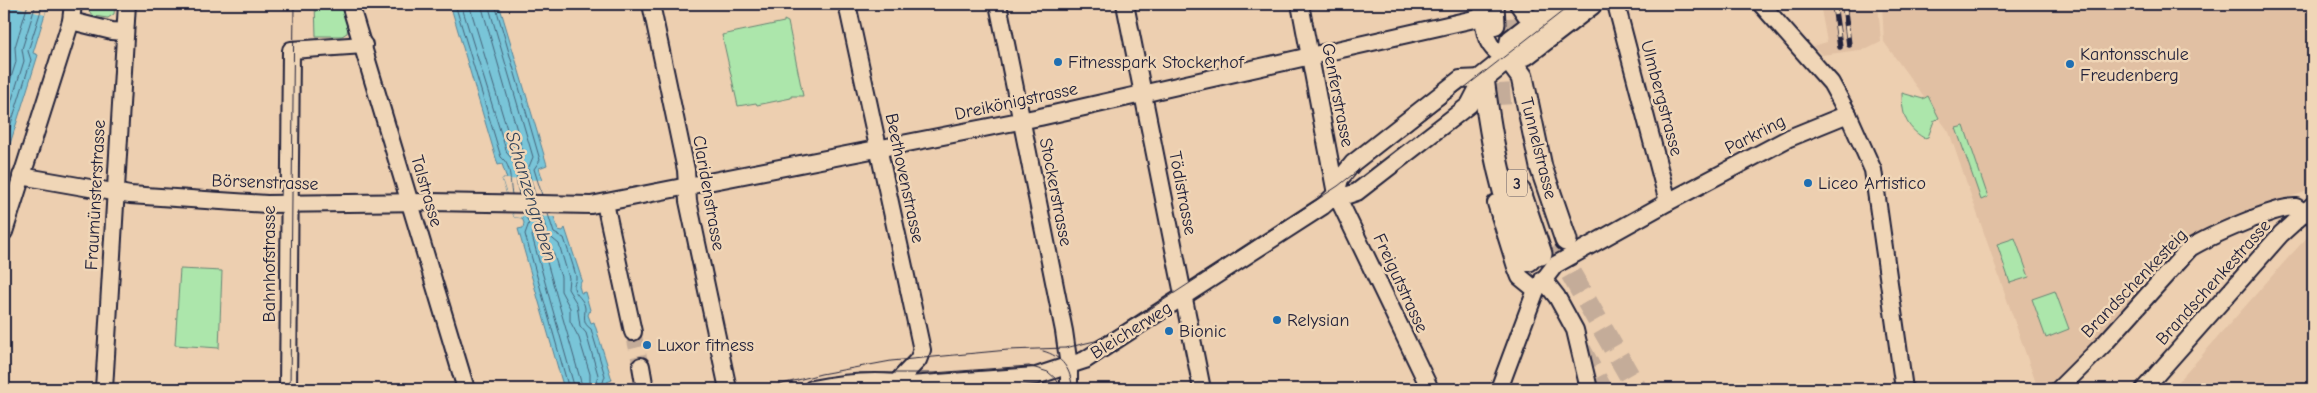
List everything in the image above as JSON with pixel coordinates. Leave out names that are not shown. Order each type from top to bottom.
[{"type":"main road","points":[[1559,4],[1512,41],[1508,58],[1526,54],[1591,4]]},
{"type":"main road","name":"Bleicherweg","points":[[1483,78],[1508,58]]},
{"type":"main road","name":"Tunnelstrasse","points":[[1508,58],[1522,77],[1542,167],[1548,250]]},
{"type":"main road","points":[[1483,78],[1493,144],[1514,225],[1548,250]]},
{"type":"main road","name":"Tunnelstrasse","points":[[1507,106],[1508,149],[1522,202],[1548,250]]},
{"type":"street","points":[[4,232],[71,21],[73,4]]},
{"type":"street","name":"Fraumünsterstrasse","points":[[104,389],[127,4]]},
{"type":"street","name":"Talstrasse","points":[[350,4],[364,45],[466,389]]},
{"type":"street","name":"Claridenstrasse","points":[[651,4],[686,170],[688,201],[728,389]]},
{"type":"street","name":"Beethovenstrasse","points":[[847,4],[922,350],[918,360],[896,382]]},
{"type":"street","name":"Stockerstrasse","points":[[998,4],[1063,326],[1069,389]]},
{"type":"street","name":"Tödistrasse","points":[[1126,4],[1202,389]]},
{"type":"street","name":"Genferstrasse","points":[[1300,4],[1336,194]]},
{"type":"street","name":"Ulmbergstrasse","points":[[1616,4],[1668,202]]},
{"type":"street","points":[[1761,4],[1831,83],[1864,149],[1876,182],[1904,389]]},
{"type":"street","points":[[1508,58],[1498,54],[1489,45],[1484,33],[1498,11],[1525,14],[1536,22]]},
{"type":"street","name":"Dreikönigstrasse","points":[[510,204],[605,203],[1022,121],[1310,56],[1498,11]]},
{"type":"street","points":[[71,21],[105,30],[125,32]]},
{"type":"street","name":"Bahnhofstrasse","points":[[288,389],[291,50],[364,45]]},
{"type":"street","name":"Bleicherweg","points":[[812,389],[841,385],[896,382],[940,386],[1036,376],[1085,360],[1323,206],[1336,194],[1340,179],[1353,163],[1460,80],[1483,78]]},
{"type":"street","name":"Bleicherweg","points":[[1336,194],[1348,195],[1357,192],[1469,105],[1483,78]]},
{"type":"street","name":"Parkring","points":[[1499,389],[1540,285],[1555,266],[1668,202],[1789,138],[1848,114]]},
{"type":"street","name":"Börsenstrasse","points":[[21,176],[115,193],[290,204],[409,202],[510,204]]},
{"type":"street","name":"Freigutstrasse","points":[[1336,194],[1430,389]]},
{"type":"street","points":[[605,203],[633,332]]},
{"type":"street","points":[[1496,203],[1520,277],[1540,285],[1557,297],[1575,330],[1589,389]]},
{"type":"street","name":"Brandschenkesteig","points":[[2059,389],[2105,343],[2190,248],[2208,237],[2281,209],[2296,207],[2309,209]]},
{"type":"street","name":"Brandschenkestrasse","points":[[2144,389],[2281,234],[2309,209]]},
{"type":"street","points":[[641,366],[645,389]]},
{"type":"shaded area","points":[[1820,4],[1878,4],[1881,42],[1867,49],[1822,55],[1813,46],[1827,42]]},
{"type":"shaded area","points":[[1882,4],[2313,4],[2313,187],[2308,191],[2281,200],[2280,205],[2193,236],[2052,389],[2038,389],[1949,132],[1884,42]]},
{"type":"shaded area","points":[[2313,231],[2313,389],[2172,389],[2287,259]]},
{"type":"green space","points":[[90,4],[115,4],[114,14],[108,18],[93,16],[89,11]]},
{"type":"green space","points":[[315,4],[341,4],[348,27],[347,33],[342,36],[316,36]]},
{"type":"green space","points":[[784,20],[788,22],[803,96],[791,96],[791,98],[757,105],[756,103],[738,106],[722,35],[784,22]]},
{"type":"green space","points":[[1902,93],[1923,99],[1928,96],[1939,118],[1934,121],[1928,137],[1924,138],[1918,134],[1906,119]]},
{"type":"green space","points":[[1964,126],[1988,197],[1981,200],[1956,128]]},
{"type":"green space","points":[[2015,238],[2029,277],[2010,283],[1997,244]]},
{"type":"green space","points":[[180,269],[222,271],[219,348],[175,345]]},
{"type":"green space","points":[[2055,291],[2069,329],[2046,338],[2032,299]]},
{"type":"water","points":[[4,4],[48,4],[33,53],[38,55],[4,163],[6,61],[4,59]]},
{"type":"water","name":"Schanzengraben","points":[[450,4],[499,4],[547,165],[539,168],[558,230],[563,231],[565,228],[582,280],[579,286],[581,293],[585,292],[590,310],[588,315],[591,323],[594,322],[612,380],[607,382],[609,389],[564,389],[518,229],[523,228],[524,223],[522,218],[514,217],[502,179],[507,179],[502,164],[498,165]]},
{"type":"pier","points":[[6,4],[37,4],[36,7],[46,10],[45,15]]},
{"type":"pier","points":[[502,179],[545,180],[557,217],[514,217]]},
{"type":"tunnel","points":[[1508,18],[1511,58]]},
{"type":"tunnel","points":[[1497,52],[1501,109]]},
{"type":"tunnel","points":[[1555,246],[1637,389]]},
{"type":"tunnel","points":[[633,332],[641,366]]},
{"type":"tunnel","points":[[1581,350],[1602,389]]},
{"type":"tram line","points":[[290,389],[294,4]]},
{"type":"tram line","points":[[763,389],[821,374],[891,361],[1008,350],[1065,348],[1095,341],[1147,311],[1338,186],[1572,4]]},
{"type":"tram line","points":[[1043,351],[1056,356],[1065,365],[1072,382],[1072,389]]},
{"type":"tram line","points":[[859,373],[933,373],[1029,366],[1048,372],[1056,379],[1062,389]]},
{"type":"railway","points":[[1834,4],[1840,47]]},
{"type":"railway","points":[[1844,4],[1849,45]]},
{"type":"place","name":"Fitnesspark Stockerhof","points":[[1058,62]]},
{"type":"place","name":"Kantonsschule Freudenberg","points":[[2070,64]]},
{"type":"place","name":"Liceo Artistico","points":[[1808,183]]},
{"type":"place","name":"Relysian","points":[[1277,320]]},
{"type":"place","name":"Bionic","points":[[1169,331]]},
{"type":"place","name":"Luxor fitness","points":[[647,345]]}]
